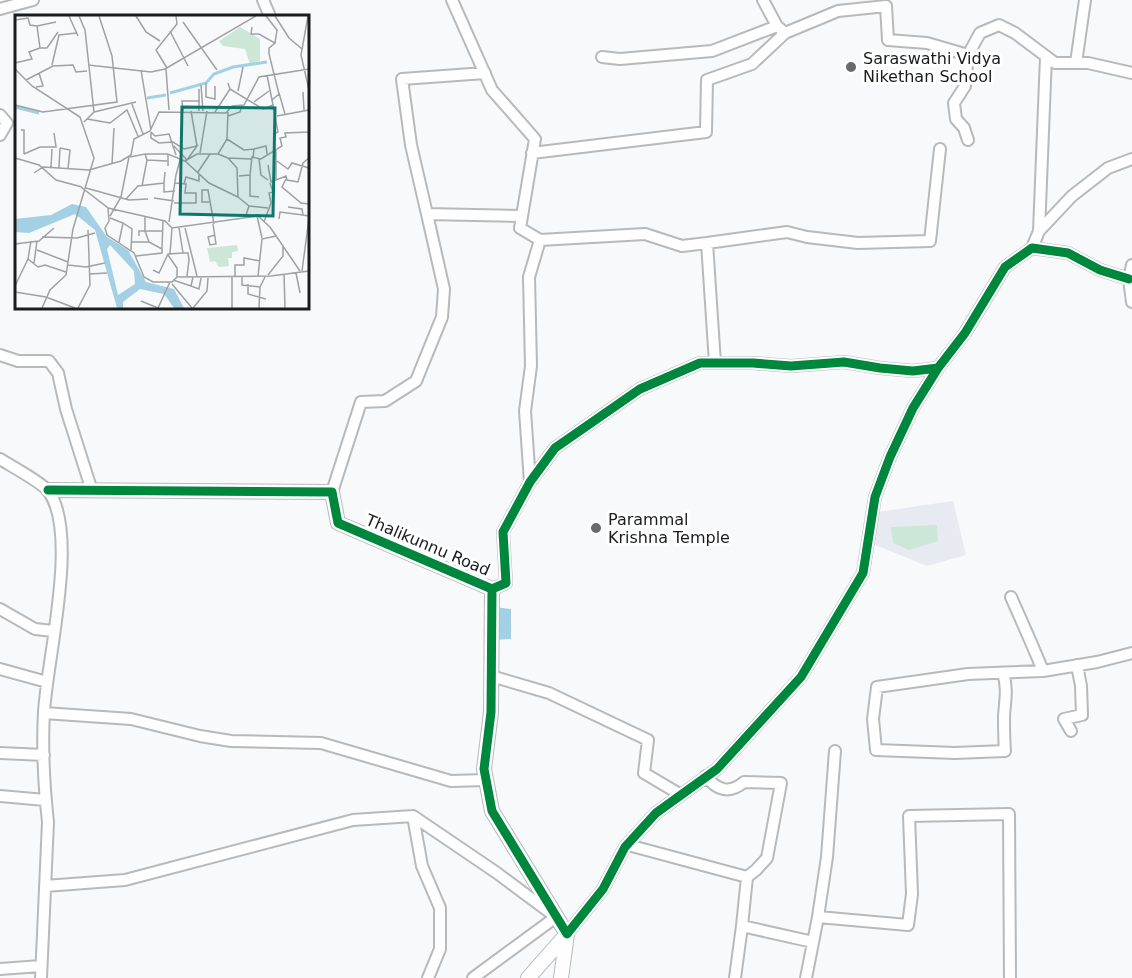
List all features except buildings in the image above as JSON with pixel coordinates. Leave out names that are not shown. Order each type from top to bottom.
[{"type":"street","points":[[0,9],[33,0]]},
{"type":"street","points":[[262,0],[269,14]]},
{"type":"street","points":[[452,0],[492,90],[535,139],[520,228],[540,240],[645,234],[682,246],[788,232],[807,237],[858,243],[930,241],[940,149]]},
{"type":"street","points":[[763,0],[781,30]]},
{"type":"street","points":[[1076,63],[1085,0]]},
{"type":"street","points":[[602,57],[620,59],[712,51],[862,4],[886,6],[888,40],[927,43],[968,55]]},
{"type":"street","points":[[968,140],[964,128],[956,119],[954,103],[965,86],[968,55],[980,33],[999,25],[1015,33],[1056,63],[1088,63],[1132,73]]},
{"type":"street","points":[[532,153],[705,132],[707,80],[752,64],[781,30]]},
{"type":"street","points":[[528,978],[603,889],[628,845],[656,813],[717,769],[801,677],[863,573],[875,497],[913,408],[938,368],[965,333],[1005,267],[1032,248],[1039,231],[1047,57]]},
{"type":"street","points":[[0,459],[48,490],[332,492],[361,402],[385,401],[416,381],[442,317],[444,289],[411,145],[402,79],[484,73]]},
{"type":"street","points":[[0,115],[7,123],[0,135]]},
{"type":"street","points":[[1039,231],[1072,196],[1108,168],[1132,159]]},
{"type":"street","points":[[427,214],[522,216]]},
{"type":"street","points":[[530,482],[525,411],[531,366],[529,277],[540,240]]},
{"type":"street","points":[[707,243],[715,363]]},
{"type":"street","points":[[1032,248],[1068,253],[1100,270],[1129,279]]},
{"type":"street","points":[[1132,265],[1129,279],[1132,302]]},
{"type":"street","points":[[0,355],[18,361],[49,361],[58,373],[66,409],[92,491]]},
{"type":"street","points":[[492,589],[506,583],[503,532],[530,482],[555,448],[640,389],[700,363],[791,366],[844,362],[913,371],[938,368]]},
{"type":"street","points":[[41,978],[48,822],[45,800],[44,712],[63,548],[59,514],[48,490]]},
{"type":"street","name":"Thalikunnu Road","points":[[332,492],[338,523],[492,589],[490,712],[484,769],[492,811],[567,934]]},
{"type":"street","points":[[1011,597],[1043,671]]},
{"type":"street","points":[[0,609],[35,629],[53,631]]},
{"type":"street","points":[[1003,673],[1006,682],[1005,751],[955,753],[876,750],[873,719],[877,687],[968,674],[1043,671],[1132,653]]},
{"type":"street","points":[[1071,731],[1064,719],[1082,715],[1081,686],[1077,665]]},
{"type":"street","points":[[0,669],[47,682]]},
{"type":"street","points":[[491,676],[549,693],[648,740],[644,773],[681,795]]},
{"type":"street","points":[[44,712],[131,719],[231,741],[321,742],[451,781],[486,780]]},
{"type":"street","points":[[806,978],[827,857],[835,751]]},
{"type":"street","points":[[0,753],[45,755]]},
{"type":"street","points":[[628,845],[747,876],[756,870],[767,858],[781,783],[744,782],[736,789],[726,790],[713,786],[706,776]]},
{"type":"street","points":[[0,796],[45,800]]},
{"type":"street","points":[[818,917],[908,925],[912,894],[909,816],[1009,814],[1010,978]]},
{"type":"street","points":[[45,886],[125,880],[353,820],[413,816],[497,873],[556,917],[472,978]]},
{"type":"street","points":[[413,816],[422,866],[440,908],[440,949],[428,978]]},
{"type":"street","points":[[735,978],[747,876]]},
{"type":"street","points":[[742,926],[813,942]]},
{"type":"street","points":[[561,978],[567,934]]},
{"type":"street","points":[[0,969],[41,966]]},
{"type":"shaded area","points":[[953,501],[966,555],[927,566],[873,544],[871,513]]},
{"type":"green space","points":[[937,525],[938,541],[909,550],[893,543],[891,527]]},
{"type":"water","points":[[495,607],[511,609],[511,639],[494,640]]},
{"type":"cycle path","points":[[492,589],[506,583],[503,532],[530,482],[555,448],[640,389],[700,363],[791,366],[844,362],[913,371],[938,368],[965,333],[1005,267],[1032,248],[1068,253],[1100,270],[1129,279]]},
{"type":"cycle path","points":[[48,490],[332,492],[338,523],[492,589],[491,712],[484,769],[492,811],[567,934],[603,889],[625,847],[656,813],[717,769],[801,677],[863,573],[875,497],[890,457],[913,408],[938,368]]},
{"type":"place","name":"Saraswathi Vidya Nikethan School","points":[[851,67]]},
{"type":"place","name":"Parammal Krishna Temple","points":[[596,528]]}]
